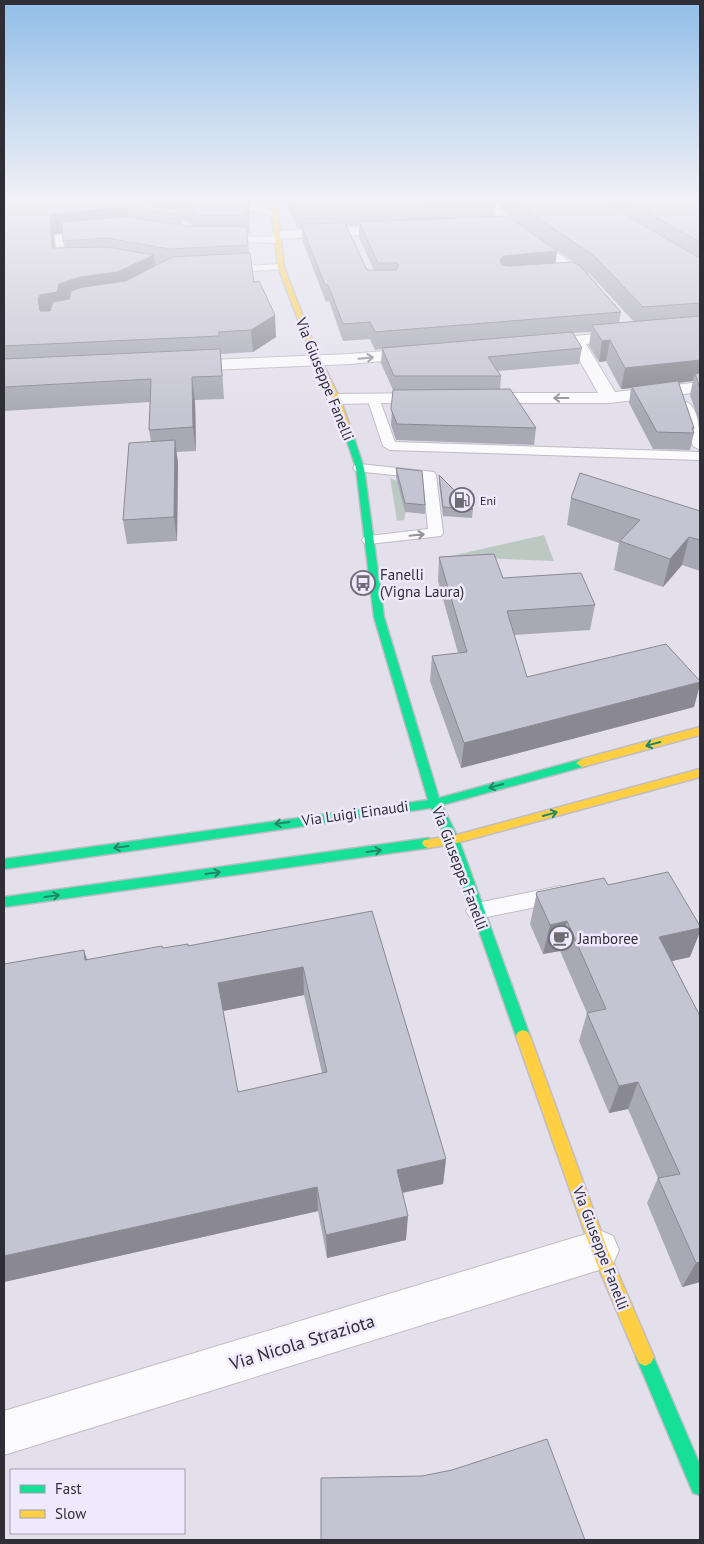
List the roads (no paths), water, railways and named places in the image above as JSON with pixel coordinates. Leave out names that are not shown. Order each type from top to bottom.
[{"type":"street","name":"Via Giuseppe Fanelli","points":[[284,271],[318,359],[336,398],[360,468],[379,617],[434,802],[453,840],[599,1250],[700,1486]]},
{"type":"street","points":[[550,273],[573,271]]},
{"type":"street","points":[[574,271],[584,278],[603,299]]},
{"type":"street","points":[[621,320],[634,335]]},
{"type":"street","points":[[527,344],[700,330]]},
{"type":"street","points":[[576,340],[610,398]]},
{"type":"street","points":[[167,367],[350,359],[438,352]]},
{"type":"street","points":[[336,398],[610,398],[700,387]]},
{"type":"street","name":"Via Luigi Einaudi","points":[[4,864],[434,802],[700,731]]},
{"type":"street","points":[[4,902],[453,840],[700,773]]},
{"type":"street","name":"Via Nicola Straziota","points":[[4,1433],[599,1250]]},
{"type":"lane","points":[[680,389],[700,446]]},
{"type":"lane","points":[[373,398],[390,446],[700,456]]},
{"type":"lane","points":[[360,468],[429,475],[436,533],[369,540]]},
{"type":"lane","points":[[477,911],[576,891]]},
{"type":"place","name":"Eni","points":[[462,500]]},
{"type":"place","name":"Fanelli (Vigna Laura)","points":[[363,583]]},
{"type":"place","name":"Jamboree","points":[[561,938]]}]
